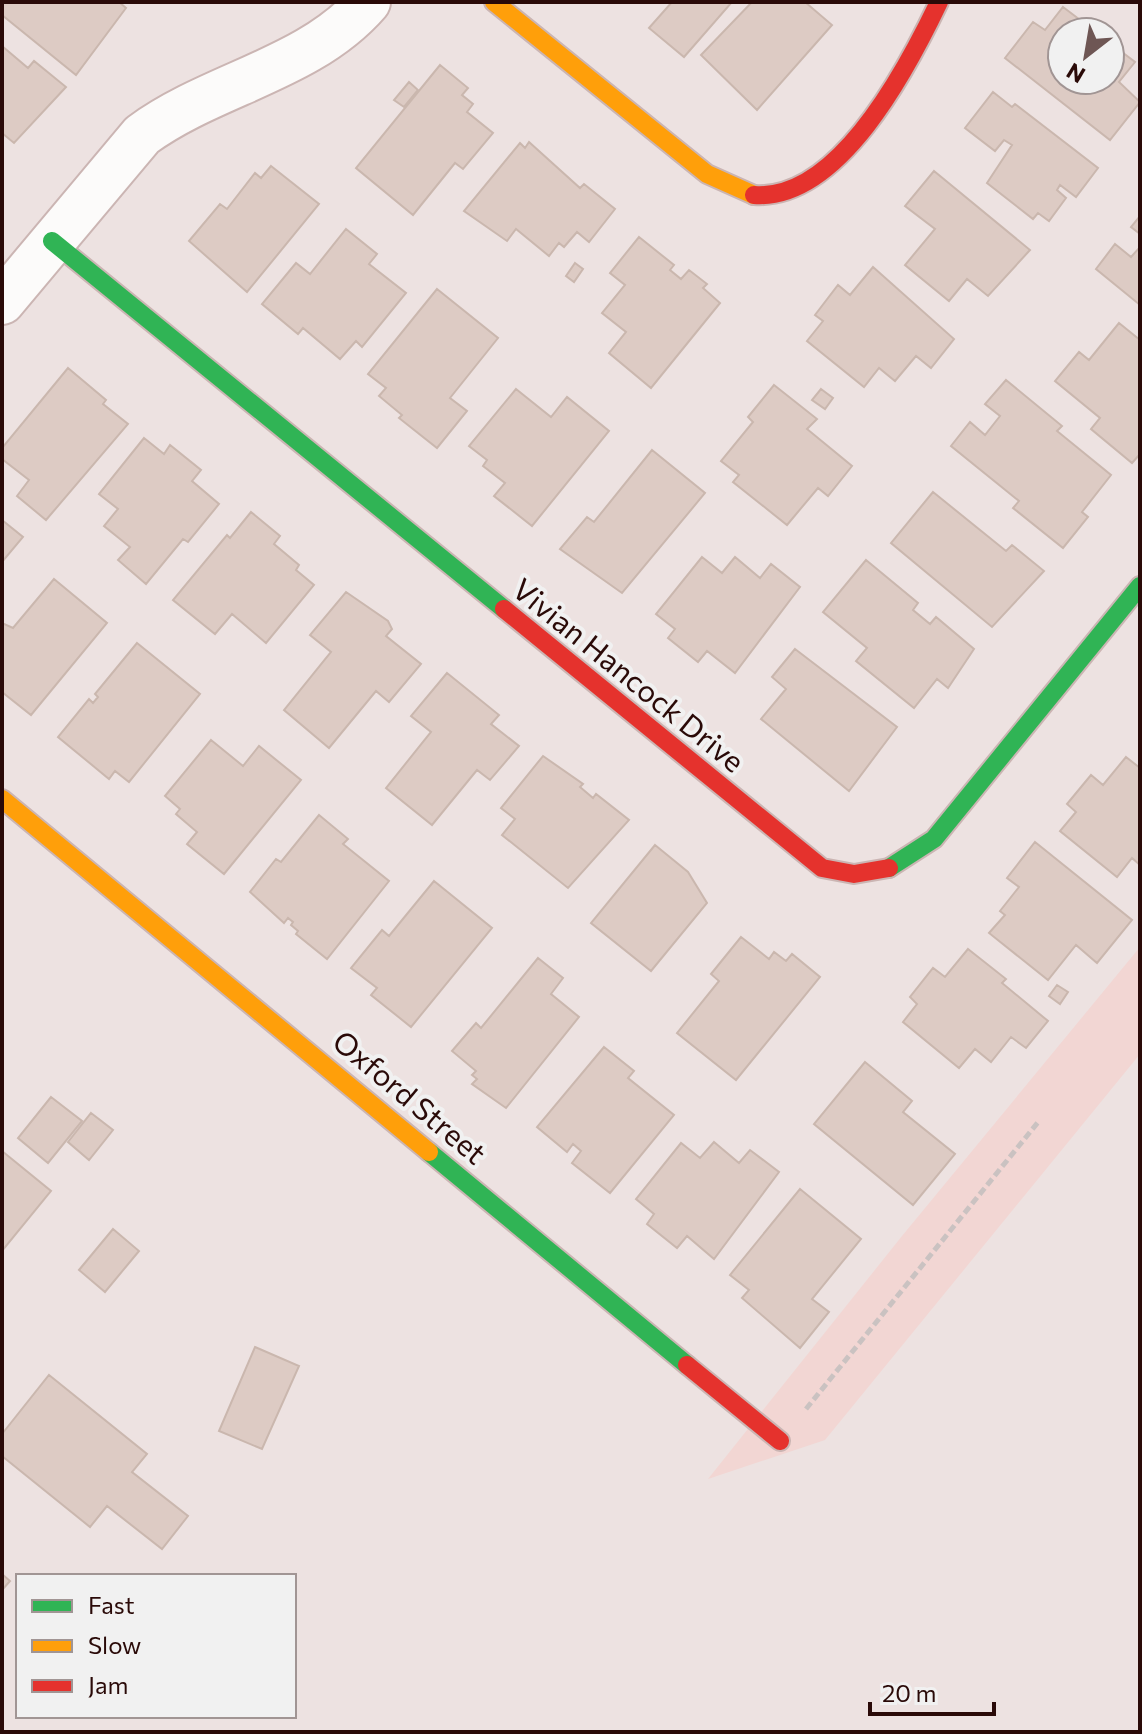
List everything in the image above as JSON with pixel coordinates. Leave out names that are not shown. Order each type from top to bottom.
[{"type":"street","points":[[2,302],[142,135],[170,114],[315,47],[350,22],[368,2]]},
{"type":"street","points":[[494,2],[707,174],[757,196],[781,194],[807,185],[827,169],[886,95],[939,2]]},
{"type":"street","name":"Vivian Hancock Drive","points":[[52,241],[822,868],[843,875],[872,875],[895,868],[924,847],[1140,586]]},
{"type":"street","name":"Oxford Street","points":[[2,799],[780,1441]]},
{"type":"path","points":[[780,1441],[1039,1121]]},
{"type":"shaded area","points":[[1140,947],[1140,1054],[825,1440],[708,1479],[902,1236]]},
{"type":"building","points":[[2,2],[119,2],[126,8],[76,75],[2,15]]},
{"type":"building","points":[[672,2],[732,2],[684,57],[649,28]]},
{"type":"building","points":[[752,2],[805,2],[832,25],[757,110],[701,55]]},
{"type":"building","points":[[1063,7],[1075,16],[1056,16]]},
{"type":"building","points":[[1033,22],[1045,30],[1046,90],[1005,58]]},
{"type":"building","points":[[2,46],[28,68],[34,61],[66,87],[14,143],[2,133]]},
{"type":"building","points":[[1126,55],[1135,62],[1126,73]]},
{"type":"building","points":[[440,65],[468,88],[462,95],[473,104],[467,112],[493,133],[463,169],[455,163],[413,215],[356,168]]},
{"type":"building","points":[[409,82],[418,90],[404,107],[394,100]]},
{"type":"building","points":[[1126,89],[1140,102],[1110,140],[1054,96],[1126,96]]},
{"type":"building","points":[[993,92],[1012,107],[1015,104],[1098,168],[1076,197],[1060,185],[1057,190],[1066,198],[1049,221],[1038,213],[1033,219],[987,183],[1012,145],[1004,140],[995,151],[965,128]]},
{"type":"building","points":[[529,142],[580,188],[584,184],[615,209],[589,242],[577,232],[564,247],[559,243],[549,256],[516,229],[507,241],[464,211],[520,143],[525,148]]},
{"type":"building","points":[[271,166],[319,204],[247,292],[189,241],[220,204],[227,209],[255,173],[261,178]]},
{"type":"building","points":[[934,171],[1030,250],[988,296],[967,279],[949,301],[905,265],[935,229],[905,206]]},
{"type":"building","points":[[1140,216],[1140,234],[1131,227]]},
{"type":"building","points":[[346,229],[377,254],[369,264],[406,293],[362,347],[356,341],[340,359],[303,328],[298,334],[262,304],[296,263],[310,274]]},
{"type":"building","points":[[639,237],[674,265],[670,270],[681,279],[689,270],[707,284],[703,288],[720,303],[651,388],[609,353],[626,332],[602,313],[625,285],[610,273]]},
{"type":"building","points":[[1115,244],[1131,257],[1140,247],[1140,305],[1096,269]]},
{"type":"building","points":[[575,263],[583,269],[574,282],[566,276]]},
{"type":"building","points":[[873,267],[954,339],[931,368],[916,356],[895,381],[879,368],[864,387],[807,341],[823,321],[815,315],[838,285],[850,295]]},
{"type":"building","points":[[437,289],[498,338],[450,398],[467,411],[437,448],[399,418],[402,415],[379,396],[386,388],[368,374]]},
{"type":"building","points":[[1119,323],[1140,340],[1140,454],[1132,463],[1091,429],[1100,418],[1055,381],[1079,352],[1089,360]]},
{"type":"building","points":[[68,368],[106,400],[103,404],[128,424],[46,520],[17,496],[29,480],[2,459],[2,448]]},
{"type":"building","points":[[1006,380],[1062,426],[1057,431],[1111,475],[1082,512],[1088,517],[1063,548],[1013,508],[1019,501],[951,446],[970,422],[985,435],[1000,416],[985,404]]},
{"type":"building","points":[[774,385],[817,419],[807,429],[852,466],[828,496],[818,488],[787,525],[733,482],[739,475],[721,461],[753,422],[748,417]]},
{"type":"building","points":[[516,389],[551,417],[567,397],[609,431],[532,526],[494,496],[505,483],[483,466],[487,460],[469,446]]},
{"type":"building","points":[[821,389],[833,398],[825,409],[812,400]]},
{"type":"building","points":[[144,438],[164,454],[170,445],[201,470],[192,481],[219,504],[188,542],[183,539],[146,584],[118,560],[130,547],[104,526],[118,509],[99,494]]},
{"type":"building","points":[[652,450],[705,493],[622,593],[560,549],[587,517],[594,522]]},
{"type":"building","points":[[933,492],[1006,551],[1012,545],[1044,571],[992,627],[891,543]]},
{"type":"building","points":[[251,512],[280,536],[274,544],[299,565],[296,570],[314,585],[266,643],[232,614],[215,634],[173,600],[227,535],[230,538]]},
{"type":"building","points":[[2,520],[23,537],[2,562]]},
{"type":"building","points":[[702,557],[722,573],[735,557],[760,578],[771,564],[800,587],[735,673],[707,651],[698,662],[668,638],[675,629],[656,614]]},
{"type":"building","points":[[866,560],[918,603],[913,610],[930,624],[936,617],[974,649],[948,688],[937,679],[914,708],[856,661],[867,648],[823,612]]},
{"type":"building","points":[[54,579],[107,623],[31,715],[2,692],[2,623],[13,628]]},
{"type":"building","points":[[346,592],[388,621],[392,629],[386,636],[421,664],[389,702],[376,691],[329,748],[284,710],[331,652],[310,635]]},
{"type":"building","points":[[137,643],[200,694],[129,782],[115,771],[109,779],[58,737],[89,699],[93,703],[98,697],[95,694]]},
{"type":"building","points":[[795,649],[897,727],[849,791],[761,719],[786,689],[772,677]]},
{"type":"building","points":[[447,673],[499,715],[491,724],[519,746],[490,780],[477,770],[432,825],[386,788],[431,732],[411,716]]},
{"type":"building","points":[[211,740],[243,766],[259,746],[301,780],[224,874],[187,844],[197,832],[176,814],[180,809],[165,796]]},
{"type":"building","points":[[543,756],[583,784],[580,787],[593,798],[596,794],[629,820],[568,888],[502,835],[515,819],[501,808]]},
{"type":"building","points":[[1126,757],[1140,768],[1140,865],[1132,858],[1117,877],[1060,831],[1076,812],[1067,804],[1091,775],[1103,785]]},
{"type":"building","points":[[319,815],[348,839],[343,844],[389,881],[327,959],[296,934],[298,931],[291,925],[293,922],[288,918],[284,923],[250,892],[276,859],[281,862]]},
{"type":"building","points":[[1035,842],[1132,920],[1097,963],[1076,945],[1048,980],[989,933],[1005,915],[1000,911],[1019,887],[1007,878]]},
{"type":"building","points":[[655,845],[688,872],[707,903],[651,971],[591,923]]},
{"type":"building","points":[[434,881],[492,928],[411,1027],[371,995],[377,988],[351,968],[382,930],[389,936]]},
{"type":"building","points":[[741,937],[769,959],[774,952],[786,961],[792,954],[820,977],[736,1080],[677,1033],[719,981],[711,974]]},
{"type":"building","points":[[968,949],[1006,979],[1002,983],[1048,1021],[1026,1048],[1011,1037],[991,1062],[975,1049],[959,1068],[903,1022],[917,1004],[910,997],[933,968],[945,977]]},
{"type":"building","points":[[538,958],[563,978],[551,994],[579,1017],[506,1108],[472,1084],[477,1079],[472,1075],[476,1071],[452,1051],[476,1023],[481,1028]]},
{"type":"building","points":[[1057,985],[1068,992],[1060,1004],[1049,996]]},
{"type":"building","points":[[604,1047],[634,1071],[628,1078],[674,1115],[610,1193],[572,1163],[581,1151],[573,1144],[567,1152],[537,1127]]},
{"type":"building","points":[[865,1062],[912,1101],[903,1112],[955,1154],[913,1205],[814,1124]]},
{"type":"building","points":[[51,1097],[82,1121],[48,1163],[18,1138]]},
{"type":"building","points":[[91,1113],[113,1130],[89,1160],[68,1142]]},
{"type":"building","points":[[714,1142],[739,1163],[750,1150],[779,1172],[714,1259],[687,1236],[677,1248],[647,1224],[654,1214],[636,1199],[681,1143],[700,1158]]},
{"type":"building","points":[[2,1151],[51,1191],[2,1251]]},
{"type":"building","points":[[800,1189],[861,1239],[812,1299],[829,1312],[800,1348],[742,1298],[749,1290],[730,1275]]},
{"type":"building","points":[[113,1229],[139,1251],[105,1292],[79,1270]]},
{"type":"building","points":[[255,1347],[299,1366],[262,1449],[219,1431]]},
{"type":"building","points":[[49,1375],[147,1454],[132,1472],[188,1516],[162,1549],[107,1506],[90,1527],[2,1456],[2,1434]]},
{"type":"building","points":[[2,1574],[10,1581],[2,1590]]},
{"type":"traffic: fast","points":[[52,241],[504,609]]},
{"type":"traffic: fast","points":[[889,868],[934,839],[1140,586]]},
{"type":"traffic: fast","points":[[429,1152],[687,1365]]},
{"type":"traffic: slow","points":[[494,2],[707,174],[754,195]]},
{"type":"traffic: slow","points":[[2,799],[429,1152]]},
{"type":"traffic: jam","points":[[754,195],[785,191],[814,177],[842,154],[889,93],[939,2]]},
{"type":"traffic: jam","points":[[504,609],[822,868],[854,874],[889,868]]},
{"type":"traffic: jam","points":[[687,1365],[780,1441]]}]
